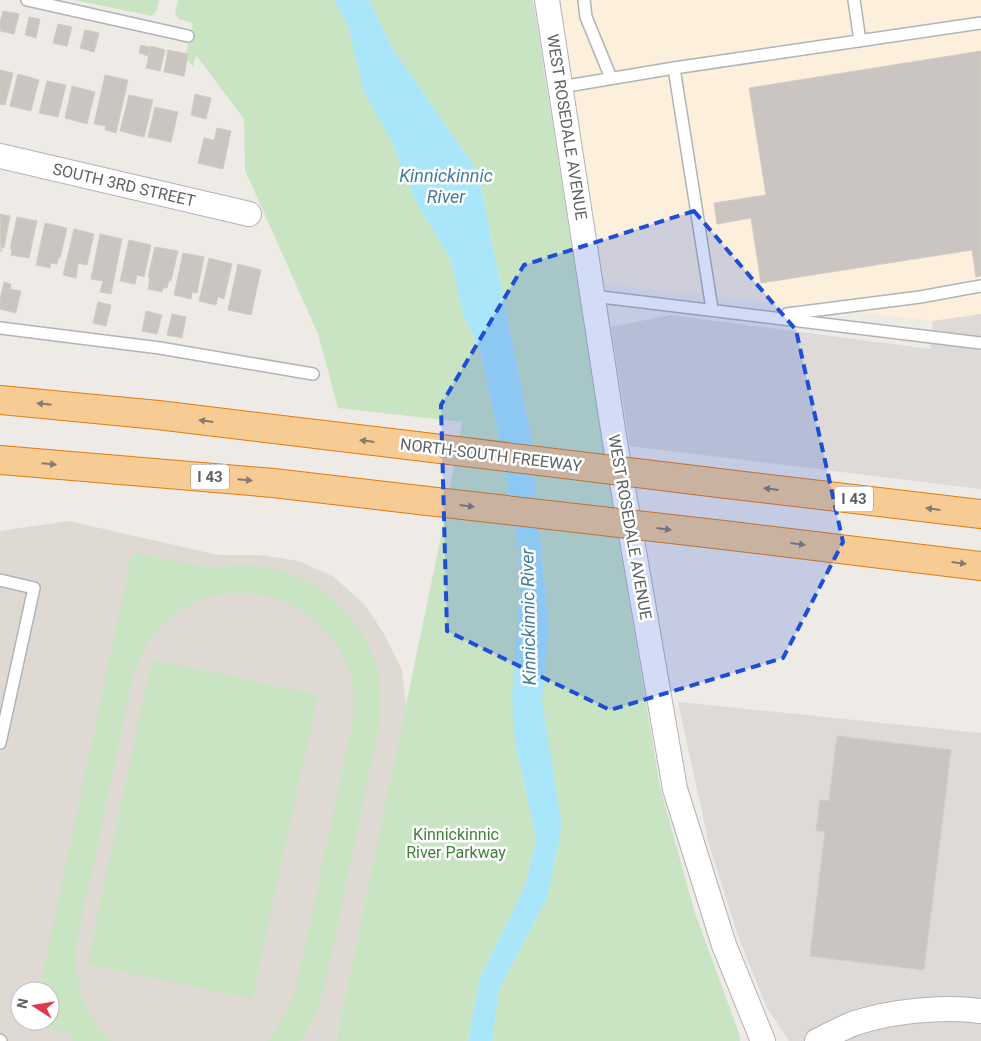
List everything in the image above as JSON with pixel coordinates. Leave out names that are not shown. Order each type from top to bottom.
[{"type":"highway","name":"NORTH-SOUTH FREEWAY","points":[[0,400],[158,416],[981,514]]},
{"type":"highway","name":"I 43","points":[[0,460],[273,483],[981,566]]},
{"type":"street","name":"WEST ROSEDALE AVENUE","points":[[547,0],[614,436],[676,789],[724,945],[763,1041]]},
{"type":"street","name":"SOUTH 3RD STREET","points":[[0,156],[249,214]]},
{"type":"street","points":[[817,1041],[855,1024],[896,1014],[960,1008],[981,1011]]},
{"type":"lane","points":[[27,0],[188,36]]},
{"type":"lane","points":[[584,0],[586,17],[612,78]]},
{"type":"lane","points":[[854,0],[860,41]]},
{"type":"lane","points":[[561,87],[674,68],[981,23]]},
{"type":"lane","points":[[674,68],[712,309]]},
{"type":"lane","points":[[770,316],[920,297],[981,286]]},
{"type":"lane","points":[[593,296],[981,343]]},
{"type":"lane","points":[[0,328],[160,348],[313,374]]},
{"type":"lane","points":[[0,580],[34,588],[0,743]]},
{"type":"highlighted area","points":[[694,211],[796,330],[843,542],[783,658],[610,710],[447,631],[441,405],[524,265]]},
{"type":"shaded area","points":[[560,0],[981,0],[981,314],[933,321],[604,284]]},
{"type":"shaded area","points":[[981,314],[981,489],[630,446],[611,327],[670,315],[930,349],[933,321]]},
{"type":"shaded area","points":[[69,521],[218,555],[261,555],[299,561],[334,577],[365,605],[383,632],[402,670],[406,706],[336,1041],[0,1041],[0,531]]},
{"type":"shaded area","points":[[678,702],[981,733],[981,1041],[789,1041],[766,1006],[738,936],[709,844]]},
{"type":"green space","points":[[74,0],[159,0],[157,10],[152,16]]},
{"type":"green space","name":"Kinnickinnic River Parkway","points":[[178,0],[334,0],[348,25],[356,57],[394,145],[400,167],[419,207],[451,260],[463,314],[480,350],[496,423],[520,557],[515,742],[536,838],[525,886],[480,978],[468,1041],[336,1041],[443,527],[462,422],[338,408],[318,334],[245,170],[244,119],[196,55],[193,66],[185,58],[193,23],[179,19],[175,14]]},
{"type":"green space","name":"Kinnickinnic River Parkway","points":[[369,0],[533,0],[602,439],[660,787],[694,910],[740,1036],[740,1041],[492,1041],[499,989],[547,898],[562,827],[541,700],[549,631],[530,431],[478,172],[392,48]]},
{"type":"green space","points":[[132,553],[210,567],[232,565],[262,566],[285,572],[320,590],[349,615],[369,648],[376,666],[380,689],[379,727],[324,989],[315,1016],[300,1041],[266,1041],[284,1017],[296,989],[354,715],[353,694],[350,674],[336,644],[314,620],[288,603],[259,594],[229,593],[199,601],[172,616],[149,641],[134,672],[76,946],[77,972],[83,997],[94,1020],[111,1041],[74,1041],[68,1033],[59,1031],[60,981],[41,981]]},
{"type":"green space","points":[[152,659],[318,695],[252,999],[87,964]]},
{"type":"water","name":"Kinnickinnic River","points":[[334,0],[369,0],[392,48],[478,172],[530,431],[549,631],[542,700],[562,827],[547,898],[499,989],[492,1041],[468,1041],[480,978],[525,886],[536,838],[515,742],[512,699],[519,602],[520,557],[496,423],[480,350],[463,314],[451,260],[419,207],[400,167],[394,145],[364,92],[348,25]]},
{"type":"building","points":[[3,11],[19,14],[14,34],[0,31]]},
{"type":"building","points":[[29,17],[40,19],[36,38],[25,35]]},
{"type":"building","points":[[58,24],[72,27],[67,46],[53,43]]},
{"type":"building","points":[[85,30],[99,33],[94,52],[80,48]]},
{"type":"building","points":[[141,45],[150,47],[148,56],[139,53]]},
{"type":"building","points":[[151,46],[165,50],[160,71],[146,68]]},
{"type":"building","points":[[168,50],[188,54],[184,76],[164,72]]},
{"type":"building","points":[[981,51],[981,276],[976,277],[972,250],[761,283],[751,218],[717,224],[714,203],[766,195],[749,88]]},
{"type":"building","points":[[0,70],[13,73],[5,105],[0,104]]},
{"type":"building","points":[[18,74],[39,80],[31,111],[10,106]]},
{"type":"building","points":[[105,75],[128,80],[116,133],[105,130],[106,126],[94,124]]},
{"type":"building","points":[[47,81],[66,85],[58,117],[39,113]]},
{"type":"building","points":[[72,86],[95,92],[87,124],[65,118]]},
{"type":"building","points":[[195,94],[211,98],[206,119],[191,115]]},
{"type":"building","points":[[129,95],[153,100],[144,137],[120,131]]},
{"type":"building","points":[[155,107],[178,112],[171,142],[148,137]]},
{"type":"building","points":[[217,128],[231,131],[223,169],[198,163],[204,138],[214,140]]},
{"type":"building","points":[[0,214],[10,216],[4,248],[2,247],[1,252]]},
{"type":"building","points":[[17,217],[37,221],[29,258],[11,255],[12,250],[10,249]]},
{"type":"building","points":[[45,223],[67,228],[60,258],[58,258],[57,264],[51,263],[50,268],[36,265]]},
{"type":"building","points":[[74,229],[94,234],[87,265],[78,263],[76,278],[63,275]]},
{"type":"building","points":[[100,234],[122,239],[111,294],[100,292],[103,281],[91,279]]},
{"type":"building","points":[[129,240],[151,245],[144,277],[137,275],[135,284],[120,281]]},
{"type":"building","points":[[155,247],[178,251],[171,281],[169,281],[167,288],[163,288],[162,292],[148,289],[150,278],[148,277]]},
{"type":"building","points":[[183,253],[204,257],[197,293],[192,292],[191,299],[174,295]]},
{"type":"building","points":[[209,258],[232,264],[224,299],[218,297],[216,305],[199,301]]},
{"type":"building","points":[[238,264],[261,270],[251,315],[228,310]]},
{"type":"building","points":[[4,282],[11,284],[10,289],[21,291],[16,313],[0,309]]},
{"type":"building","points":[[98,302],[111,305],[106,326],[93,323]]},
{"type":"building","points":[[146,311],[162,315],[157,334],[142,331]]},
{"type":"building","points":[[172,314],[186,317],[182,338],[167,335]]},
{"type":"building","points":[[837,736],[951,750],[924,970],[810,956],[825,831],[816,831],[820,800],[829,801]]}]
